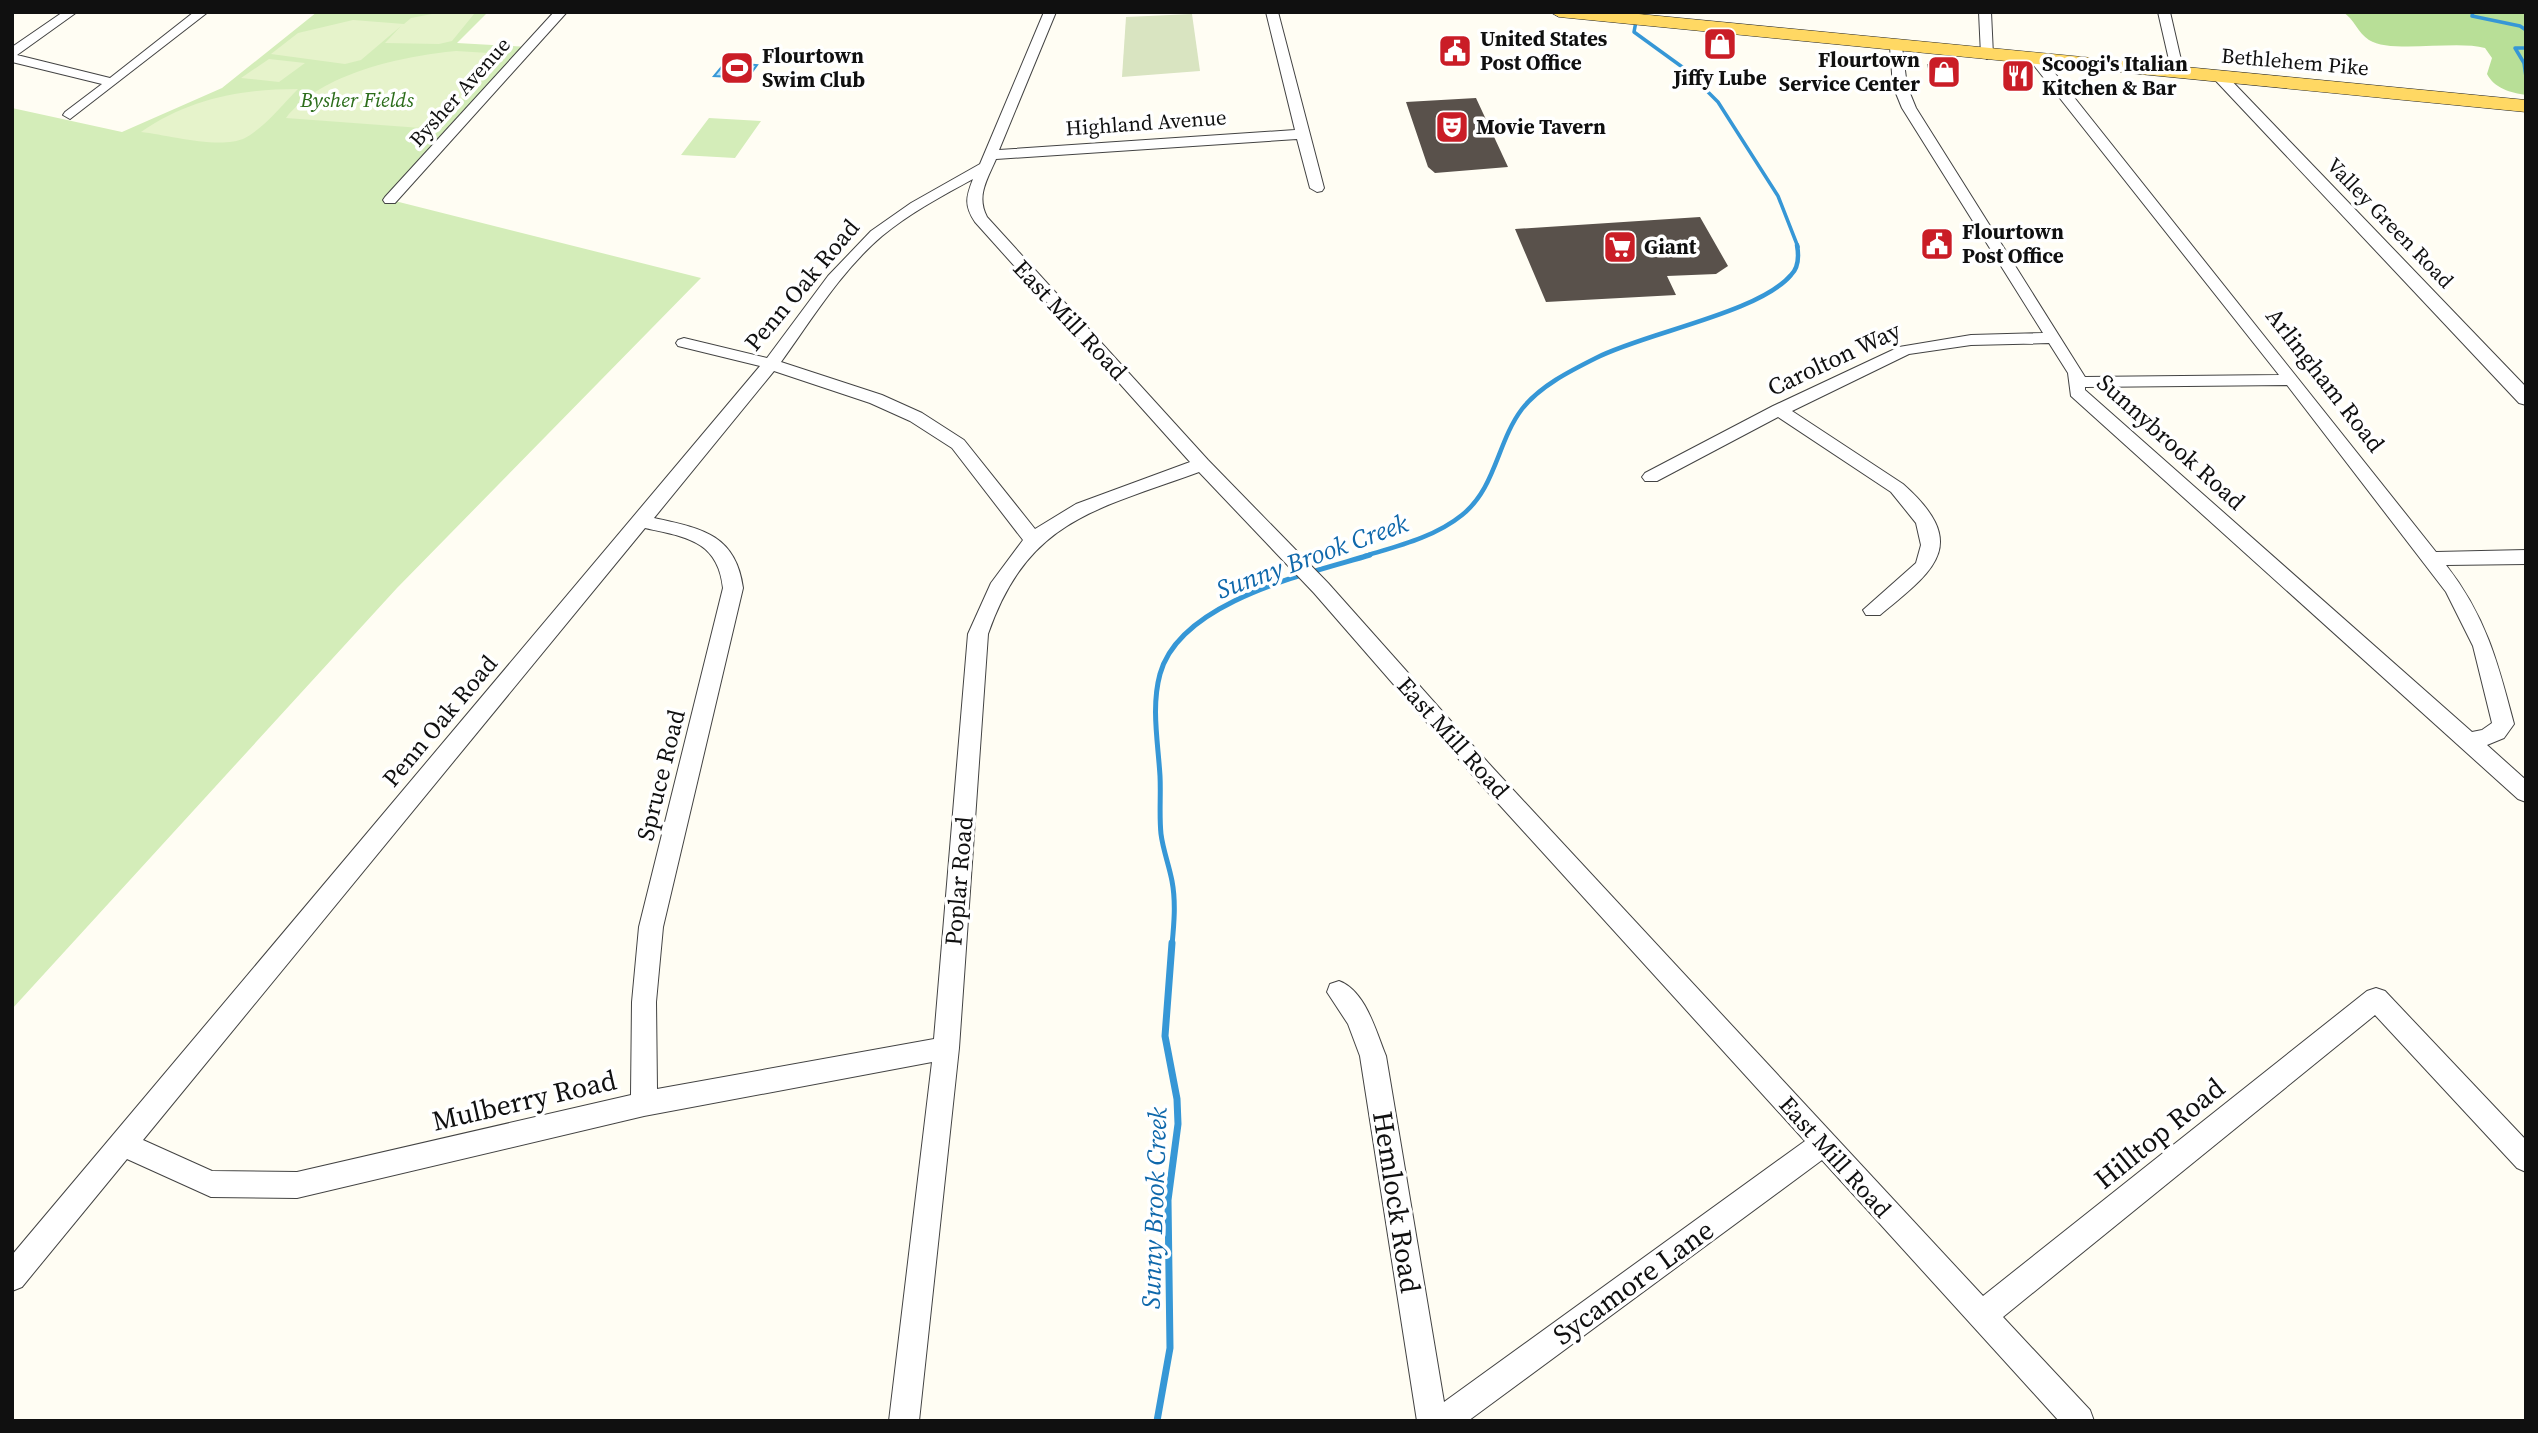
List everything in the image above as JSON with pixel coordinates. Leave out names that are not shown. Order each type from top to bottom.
[{"type":"main road","name":"Bethlehem Pike","points":[[1559,12],[1896,47],[2526,106]]},
{"type":"street","points":[[12,56],[71,12]]},
{"type":"street","points":[[70,115],[202,12]]},
{"type":"street","name":"Bysher Avenue","points":[[390,200],[561,12]]},
{"type":"street","points":[[973,197],[1050,12]]},
{"type":"street","points":[[1272,12],[1317,188]]},
{"type":"street","points":[[1985,12],[1987,55]]},
{"type":"street","points":[[2164,12],[2178,73]]},
{"type":"street","points":[[12,38],[33,39]]},
{"type":"street","name":"Sunnybrook Road","points":[[1896,47],[1900,86],[1909,108],[2051,338],[2076,373],[2077,392],[2526,793]]},
{"type":"street","points":[[12,56],[111,82]]},
{"type":"street","name":"Arlingham Road","points":[[2037,60],[2292,380],[2454,589],[2478,631],[2503,724],[2499,732],[2469,741]]},
{"type":"street","name":"Valley Green Road","points":[[2221,78],[2526,399]]},
{"type":"street","name":"Highland Avenue","points":[[989,160],[1304,134]]},
{"type":"street","name":"Penn Oak Road","points":[[12,1277],[771,364],[832,282],[865,244],[883,228],[989,160]]},
{"type":"street","name":"Penn Oak Road","points":[[915,208],[943,198],[973,197]]},
{"type":"street","name":"East Mill Road","points":[[973,197],[973,205],[980,219],[1005,250],[1202,464],[1300,565],[1484,773],[2079,1421]]},
{"type":"street","name":"Carolton Way","points":[[1651,477],[1879,361],[1919,346],[1971,340],[2051,338]]},
{"type":"street","points":[[684,343],[771,364],[876,399],[916,416],[958,444],[1034,541]]},
{"type":"street","points":[[2076,382],[2292,380]]},
{"type":"street","points":[[1779,410],[1897,488],[1908,497],[1922,516],[1930,547],[1924,566],[1873,610]]},
{"type":"street","name":"Poplar Road","points":[[904,1421],[946,1048],[978,634],[993,596],[1034,541],[1065,517],[1202,464]]},
{"type":"street","name":"Spruce Road","points":[[640,521],[686,532],[711,542],[727,558],[733,576],[730,602],[651,927],[644,1002],[644,1104]]},
{"type":"street","points":[[2432,559],[2526,557]]},
{"type":"street","name":"Hemlock Road","points":[[1339,992],[1358,1018],[1373,1056],[1432,1421]]},
{"type":"street","name":"Hilltop Road","points":[[1981,1316],[2376,999],[2526,1159]]},
{"type":"street","name":"Mulberry Road","points":[[123,1144],[211,1184],[296,1185],[644,1104],[946,1048]]},
{"type":"street","name":"Sycamore Lane","points":[[1443,1421],[1823,1143]]},
{"type":"green space","name":"Bysher Fields","points":[[317,12],[488,12],[457,43],[528,47],[391,200],[701,278],[397,588],[12,1009],[12,108],[122,132],[222,88]]},
{"type":"green space","points":[[2343,12],[2526,12],[2526,95],[2504,89],[2490,79],[2487,74],[2492,58],[2485,48],[2379,44],[2365,37]]},
{"type":"green space","points":[[432,14],[474,14],[452,41],[439,44],[385,43],[401,26],[361,60],[345,64],[271,54],[298,33],[353,20],[404,24],[411,18]]},
{"type":"green space","points":[[1192,14],[1200,71],[1122,77],[1126,17]]},
{"type":"green space","name":"Bysher Fields","points":[[456,51],[505,54],[441,121],[421,128],[286,118],[301,102],[341,78],[412,57]]},
{"type":"green space","points":[[269,59],[305,63],[279,82],[241,78]]},
{"type":"green space","points":[[298,89],[259,128],[245,138],[235,141],[194,141],[141,132],[178,111],[216,98],[256,91]]},
{"type":"green space","points":[[709,118],[761,121],[735,158],[681,155]]},
{"type":"water","name":"Flourtown Swim Club","points":[[729,58],[747,59],[743,64],[757,65],[752,72],[738,72],[734,77],[714,76]]},
{"type":"building","points":[[1927,64],[1946,66],[1945,79],[1930,78]]},
{"type":"building","name":"Movie Tavern","points":[[1476,98],[1508,167],[1435,173],[1428,167],[1406,102]]},
{"type":"building","name":"Giant","points":[[1700,217],[1728,266],[1716,274],[1667,276],[1676,295],[1546,302],[1515,229]]},
{"type":"waterway","name":"Sunny Brook Creek","points":[[1633,12],[1637,16],[1634,32],[1685,69],[1718,102],[1778,196],[1798,247]]},
{"type":"waterway","points":[[2473,12],[2472,16],[2520,26],[2526,30]]},
{"type":"waterway","points":[[2526,48],[2515,48],[2524,63],[2526,77]]},
{"type":"waterway","name":"Sunny Brook Creek","points":[[1365,556],[1428,535],[1462,515],[1482,492],[1522,409],[1546,386],[1617,349],[1754,300],[1791,275],[1797,265],[1797,245]]},
{"type":"waterway","name":"Sunny Brook Creek","points":[[1172,945],[1174,897],[1161,834],[1156,712],[1160,674],[1172,649],[1192,627],[1249,594],[1313,571],[1370,555]]},
{"type":"waterway","name":"Sunny Brook Creek","points":[[1157,1421],[1170,1348],[1168,1200],[1178,1124],[1177,1099],[1165,1036],[1172,943]]},
{"type":"place","name":"Jiffy Lube","points":[[1720,44]]},
{"type":"place","name":"United States Post Office","points":[[1455,51]]},
{"type":"place","name":"Flourtown Swim Club","points":[[737,68]]},
{"type":"place","name":"Flourtown Service Center","points":[[1944,72]]},
{"type":"place","name":"Scoogi's Italian Kitchen & Bar","points":[[2018,76]]},
{"type":"place","name":"Movie Tavern","points":[[1452,127]]},
{"type":"place","name":"Flourtown Post Office","points":[[1937,244]]},
{"type":"place","name":"Giant","points":[[1620,247]]}]
